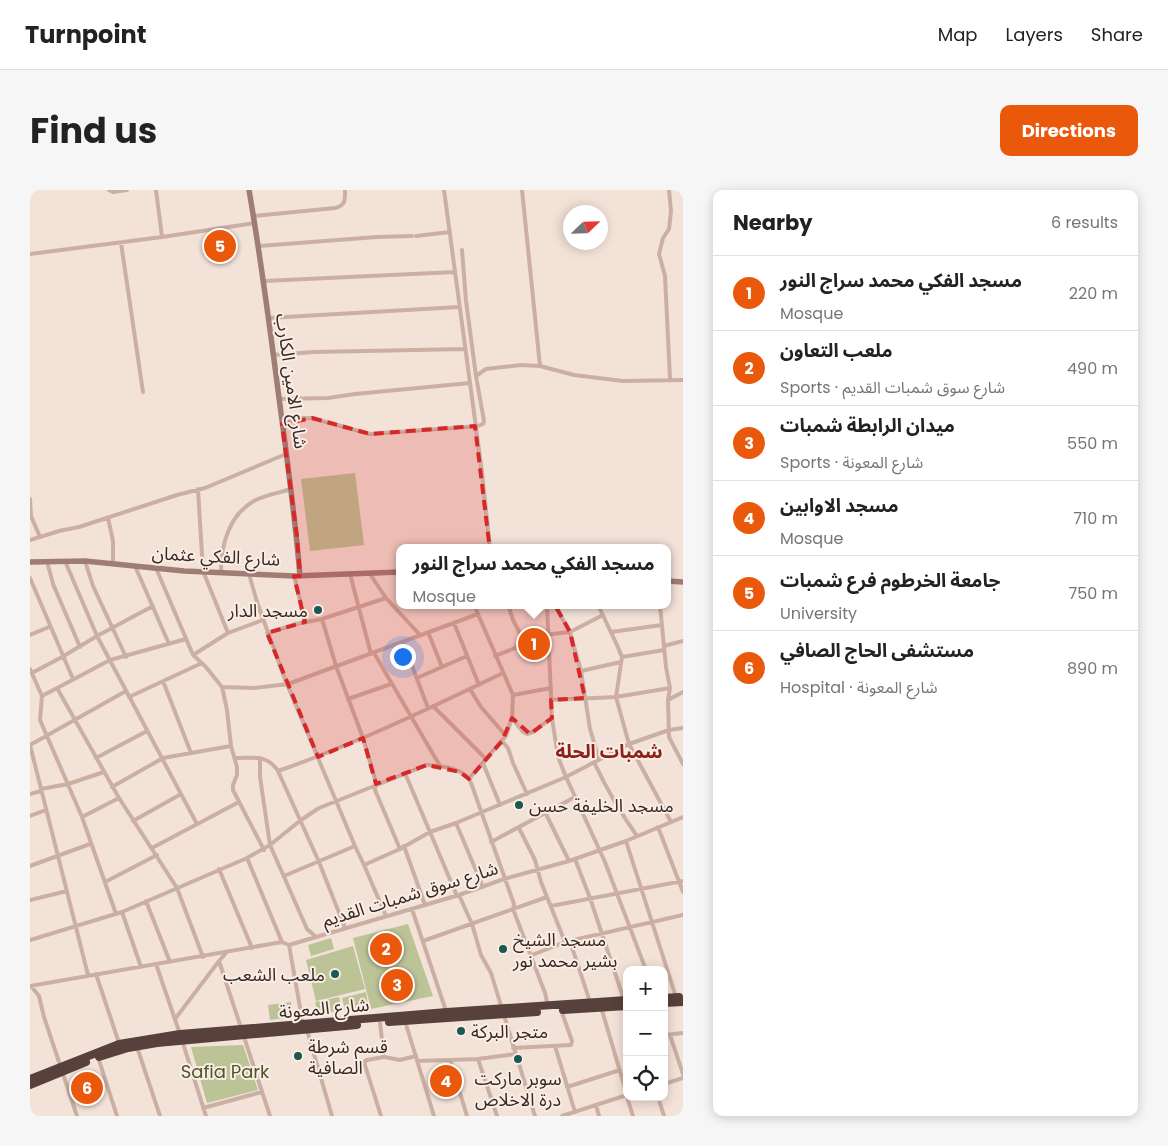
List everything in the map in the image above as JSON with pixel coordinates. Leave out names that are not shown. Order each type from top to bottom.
[{"type":"highway","points":[[668,998],[681,998]]},
{"type":"highway","points":[[668,1002],[681,998]]},
{"type":"highway","name":"شارع المعونة","points":[[30,1085],[60,1069],[119,1044],[242,1032],[405,1021],[590,1002],[623,1002]]},
{"type":"highway","name":"شارع المعونة","points":[[305,1027],[446,1012],[561,1010],[601,1007],[623,1003]]},
{"type":"highway","name":"شارع المعونة","points":[[30,1079],[136,1046],[181,1037]]},
{"type":"street","points":[[110,190],[113,192],[127,190]]},
{"type":"street","points":[[156,190],[162,237]]},
{"type":"street","name":"شارع الامين الكارب","points":[[249,190],[264,281],[286,454],[297,576]]},
{"type":"street","points":[[254,216],[342,206],[345,203],[345,190]]},
{"type":"street","points":[[444,190],[490,544]]},
{"type":"street","points":[[522,190],[540,366]]},
{"type":"street","points":[[669,190],[671,211],[669,229],[663,238],[660,254],[665,276],[670,379]]},
{"type":"street","points":[[30,254],[255,223]]},
{"type":"street","points":[[259,246],[450,232]]},
{"type":"street","points":[[121,242],[143,392]]},
{"type":"street","points":[[282,424],[302,418],[312,418],[370,434],[483,424],[466,306],[462,250]]},
{"type":"street","points":[[264,281],[455,272]]},
{"type":"street","points":[[268,318],[460,307]]},
{"type":"street","points":[[273,355],[314,352],[465,349]]},
{"type":"street","points":[[476,376],[486,369],[540,366],[550,367],[558,372],[622,381],[683,380]]},
{"type":"street","points":[[279,399],[328,398],[470,383]]},
{"type":"street","points":[[30,540],[198,490],[286,454]]},
{"type":"street","points":[[221,571],[221,555],[227,536],[239,513],[260,498],[290,489]]},
{"type":"street","points":[[198,490],[203,571],[228,633]]},
{"type":"street","points":[[30,499],[31,516],[40,537]]},
{"type":"street","points":[[108,518],[113,540],[113,563]]},
{"type":"street","points":[[65,560],[97,636],[197,824]]},
{"type":"street","points":[[47,561],[53,584],[80,647]]},
{"type":"street","points":[[85,561],[93,586],[126,657]]},
{"type":"street","name":"شارع الفكي عثمان","points":[[30,562],[85,561],[156,568],[297,576],[396,572]]},
{"type":"street","points":[[135,566],[169,644]]},
{"type":"street","points":[[156,568],[193,655],[222,687],[237,775],[233,786],[239,802],[264,850]]},
{"type":"street","points":[[249,574],[267,633],[300,717],[386,916]]},
{"type":"street","points":[[350,574],[358,608],[373,654],[440,766]]},
{"type":"street","points":[[370,574],[386,598],[396,609]]},
{"type":"street","points":[[297,576],[305,622]]},
{"type":"street","points":[[30,578],[32,592],[73,679]]},
{"type":"street","points":[[267,633],[322,619],[386,598]]},
{"type":"street","points":[[116,914],[82,817],[39,715],[42,696],[31,671],[62,657],[153,606]]},
{"type":"street","points":[[396,609],[420,635]]},
{"type":"street","points":[[469,779],[506,736],[512,718],[513,695],[476,609]]},
{"type":"street","points":[[509,609],[522,639]]},
{"type":"street","points":[[547,609],[550,688],[556,747],[566,778],[618,893],[645,966]]},
{"type":"street","points":[[557,609],[570,632],[581,671],[590,729],[602,780],[618,810],[636,836]]},
{"type":"street","points":[[600,609],[621,659],[616,697],[629,744],[671,822]]},
{"type":"street","points":[[660,609],[670,688],[668,700],[669,737],[683,764]]},
{"type":"street","points":[[222,687],[254,688],[288,684],[478,614]]},
{"type":"street","points":[[495,656],[515,648],[522,639],[530,636],[570,632],[603,615]]},
{"type":"street","points":[[322,619],[336,666],[363,738],[376,784],[375,790],[402,848],[425,905]]},
{"type":"street","points":[[193,655],[228,633],[263,620]]},
{"type":"street","points":[[454,623],[479,685]]},
{"type":"street","points":[[611,632],[662,624]]},
{"type":"street","points":[[30,635],[50,627]]},
{"type":"street","points":[[428,632],[442,667]]},
{"type":"street","points":[[42,696],[110,660],[186,640]]},
{"type":"street","points":[[581,671],[683,641]]},
{"type":"street","points":[[403,642],[428,708]]},
{"type":"street","points":[[417,678],[467,656]]},
{"type":"street","points":[[129,696],[202,663]]},
{"type":"street","points":[[278,771],[363,738],[503,673]]},
{"type":"street","points":[[163,681],[191,753]]},
{"type":"street","points":[[348,699],[391,684]]},
{"type":"street","points":[[57,688],[112,787],[177,888],[204,956]]},
{"type":"street","points":[[513,695],[550,688]]},
{"type":"street","points":[[551,700],[616,697],[670,688]]},
{"type":"street","points":[[470,689],[481,707],[506,736]]},
{"type":"street","points":[[88,975],[30,745],[126,691]]},
{"type":"street","points":[[668,700],[683,692]]},
{"type":"street","points":[[433,706],[486,759]]},
{"type":"street","points":[[512,718],[527,734],[533,732],[552,718]]},
{"type":"street","points":[[364,864],[402,848],[430,832],[566,778],[596,760],[629,744],[669,730],[683,728]]},
{"type":"street","points":[[96,758],[147,731]]},
{"type":"street","points":[[502,741],[508,748],[527,794]]},
{"type":"street","points":[[112,787],[163,758],[231,746]]},
{"type":"street","points":[[234,758],[260,758],[270,761],[278,771],[319,862],[345,928]]},
{"type":"street","name":"شارع سوق شمبات القديم","points":[[260,758],[260,777],[270,845],[308,929],[316,937],[569,861],[683,818]]},
{"type":"street","points":[[483,763],[500,805]]},
{"type":"street","points":[[30,940],[122,912],[264,850],[300,820],[336,800],[427,765],[440,766],[464,773],[469,779],[514,904],[513,909],[532,955],[548,1006]]},
{"type":"street","points":[[30,794],[104,772]]},
{"type":"street","points":[[405,773],[472,924],[481,955],[503,1011],[535,1116]]},
{"type":"street","points":[[133,821],[181,794]]},
{"type":"street","points":[[491,842],[575,797]]},
{"type":"street","points":[[82,817],[119,798]]},
{"type":"street","points":[[152,848],[239,802]]},
{"type":"street","points":[[30,816],[46,810]]},
{"type":"street","points":[[546,814],[569,861]]},
{"type":"street","points":[[456,823],[483,887]]},
{"type":"street","points":[[658,827],[681,882],[683,892]]},
{"type":"street","points":[[519,828],[538,869],[547,897],[567,941],[590,1002]]},
{"type":"street","points":[[626,840],[681,998]]},
{"type":"street","points":[[30,866],[90,844]]},
{"type":"street","points":[[284,876],[355,846]]},
{"type":"street","points":[[105,882],[157,855]]},
{"type":"street","points":[[247,858],[282,942]]},
{"type":"street","points":[[574,859],[590,898],[623,993]]},
{"type":"street","points":[[219,870],[252,948]]},
{"type":"street","points":[[551,906],[681,882]]},
{"type":"street","points":[[30,900],[67,891]]},
{"type":"street","points":[[423,941],[547,897]]},
{"type":"street","points":[[146,901],[170,962]]},
{"type":"street","points":[[412,909],[446,1012]]},
{"type":"street","points":[[122,912],[141,967]]},
{"type":"street","points":[[532,955],[567,941],[683,915]]},
{"type":"street","points":[[30,986],[282,942],[289,944],[316,937]]},
{"type":"street","points":[[289,944],[305,1027],[332,1116]]},
{"type":"street","points":[[175,1020],[226,953]]},
{"type":"street","points":[[219,961],[270,1116]]},
{"type":"street","points":[[156,964],[206,1116]]},
{"type":"street","points":[[96,974],[119,1044]]},
{"type":"street","points":[[30,986],[39,996],[60,1069],[76,1115],[70,1116]]},
{"type":"street","points":[[565,1116],[627,1096],[601,1007]]},
{"type":"street","points":[[513,1048],[571,1045],[572,1041],[561,1010]]},
{"type":"street","points":[[405,1021],[434,1116]]},
{"type":"street","points":[[380,1023],[384,1057]]},
{"type":"street","points":[[683,1033],[670,1035],[683,1074]]},
{"type":"street","points":[[136,1046],[160,1116]]},
{"type":"street","points":[[555,1046],[575,1112]]},
{"type":"street","points":[[417,1061],[478,1059],[515,1054]]},
{"type":"street","points":[[381,1116],[364,1062],[384,1057],[400,1060],[416,1056]]},
{"type":"street","points":[[98,1058],[117,1116]]},
{"type":"street","points":[[478,1059],[497,1116]]},
{"type":"street","points":[[450,1060],[467,1116]]},
{"type":"street","points":[[567,1087],[620,1070]]},
{"type":"street","points":[[668,1083],[683,1078]]},
{"type":"street","points":[[203,1108],[262,1092]]},
{"type":"street","points":[[628,1101],[633,1116]]},
{"type":"street","points":[[659,1101],[664,1116]]},
{"type":"street","points":[[596,1105],[600,1116]]},
{"type":"highlighted area","points":[[312,418],[370,434],[475,426],[492,567],[542,569],[547,591],[570,632],[585,698],[551,700],[552,718],[530,734],[512,718],[502,741],[469,779],[460,772],[427,765],[376,784],[363,738],[318,757],[284,677],[267,633],[305,622],[294,576],[300,576],[297,537],[282,424]]},
{"type":"green space","points":[[355,473],[364,545],[310,551],[301,479]]},
{"type":"green space","points":[[408,924],[433,996],[371,1009],[353,938]]},
{"type":"green space","points":[[331,938],[334,949],[311,956],[308,945]]},
{"type":"green space","name":"ملعب الشعب","points":[[353,946],[365,989],[316,1001],[306,960]]},
{"type":"green space","points":[[366,992],[368,1005],[345,1010],[342,998]]},
{"type":"green space","points":[[339,997],[342,1010],[318,1015],[315,1002]]},
{"type":"green space","points":[[291,1002],[292,1017],[270,1020],[268,1005]]},
{"type":"green space","name":"Safia Park","points":[[243,1045],[258,1090],[207,1103],[191,1047]]},
{"type":"place","name":"جامعة الخرطوم فرع شمبات","points":[[220,246]]},
{"type":"place","name":"مسجد الدار","points":[[318,610]]},
{"type":"place","name":"مسجد الفكي محمد سراج النور","points":[[534,644]]},
{"type":"place","name":"مسجد الخليفة حسن","points":[[519,805]]},
{"type":"place","name":"ملعب التعاون","points":[[386,949]]},
{"type":"place","name":"مسجد الشيخ بشير محمد نور","points":[[503,949]]},
{"type":"place","name":"ملعب الشعب","points":[[335,974]]},
{"type":"place","name":"ميدان الرابطة شمبات","points":[[397,985]]},
{"type":"place","name":"متجر البركة","points":[[461,1031]]},
{"type":"place","name":"قسم شرطة الصافية","points":[[298,1056]]},
{"type":"place","name":"سوبر ماركت درة الاخلاص","points":[[518,1059]]},
{"type":"place","name":"مسجد الاوابين","points":[[446,1081]]},
{"type":"place","name":"مستشفى الحاج الصافي","points":[[87,1088]]},
{"type":"district","name":"شمبات الحلة","points":[[609,751]]}]
